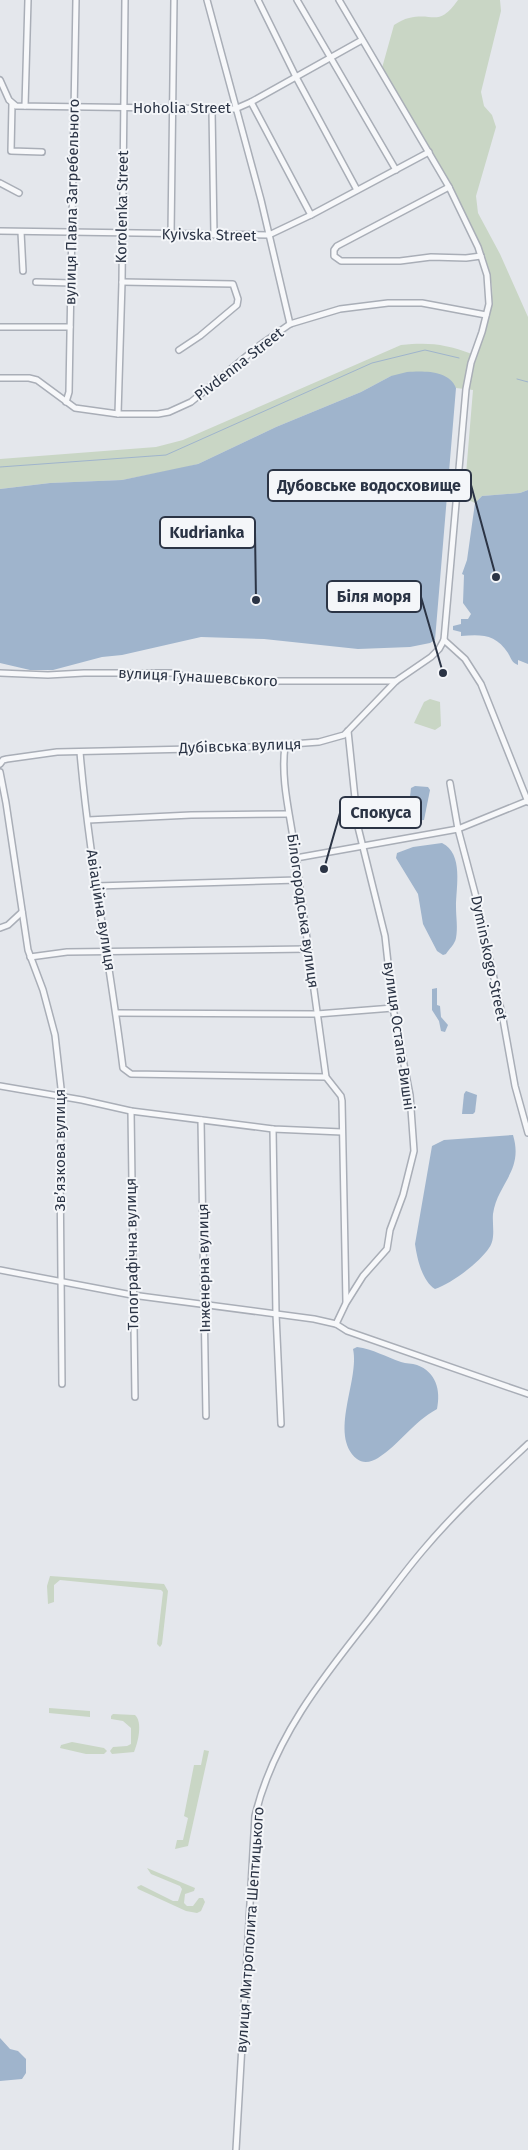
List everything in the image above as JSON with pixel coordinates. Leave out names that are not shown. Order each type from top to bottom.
[{"type":"street","points":[[25,106],[28,0]]},
{"type":"street","name":"вулиця Павла Загребельного","points":[[66,402],[69,392],[72,283],[76,0]]},
{"type":"street","name":"Korolenka Street","points":[[118,414],[122,282],[121,233],[125,0]]},
{"type":"street","points":[[171,234],[171,109],[174,0]]},
{"type":"street","points":[[207,0],[290,324]]},
{"type":"street","points":[[258,0],[296,77],[356,190]]},
{"type":"street","points":[[297,0],[396,170]]},
{"type":"street","points":[[296,858],[362,848],[458,829],[528,802],[481,684],[465,660],[444,640],[466,389],[470,363],[486,315],[489,290],[487,275],[449,187],[339,0]]},
{"type":"street","name":"Hoholia Street","points":[[12,104],[16,106],[74,108],[236,109],[362,40]]},
{"type":"street","points":[[0,80],[12,104],[11,151],[42,152]]},
{"type":"street","points":[[251,102],[311,215]]},
{"type":"street","points":[[212,110],[214,235]]},
{"type":"street","name":"Kyivska Street","points":[[0,232],[268,235],[311,215],[429,152]]},
{"type":"street","points":[[0,183],[19,193]]},
{"type":"street","points":[[449,187],[337,246],[334,250],[334,256],[341,261],[400,261],[431,257],[466,258],[480,256]]},
{"type":"street","points":[[21,232],[23,271]]},
{"type":"street","points":[[36,282],[72,283]]},
{"type":"street","points":[[122,282],[233,284],[238,298],[237,306],[200,336],[179,350]]},
{"type":"street","name":"Pivdenna Street","points":[[0,378],[29,378],[37,380],[75,408],[118,414],[158,414],[180,408],[191,402],[260,345],[290,324],[340,309],[388,303],[422,303],[486,315]]},
{"type":"street","points":[[0,328],[70,327]]},
{"type":"street","name":"Дубівська вулиця","points":[[0,764],[7,758],[57,752],[149,748],[285,746],[320,742],[344,735],[396,681],[431,657],[444,640]]},
{"type":"street","name":"вулиця Гунашевського","points":[[0,673],[48,675],[173,673],[194,679],[236,681],[396,681]]},
{"type":"street","name":"вулиця Остапа Вишні","points":[[336,1324],[346,1303],[363,1276],[386,1249],[390,1230],[403,1195],[414,1151],[410,1095],[393,1008],[385,936],[362,848],[354,797],[348,731]]},
{"type":"street","name":"Білогородська вулиця","points":[[285,746],[283,761],[288,814],[296,858],[326,1077]]},
{"type":"street","name":"Авіаційна вулиця","points":[[80,752],[96,886],[108,951],[123,1068],[128,1073],[140,1074],[326,1077]]},
{"type":"street","points":[[0,772],[22,912],[8,925],[0,928]]},
{"type":"street","name":"Dyminskogo Street","points":[[450,783],[458,829],[476,897],[503,1019],[515,1086],[528,1133]]},
{"type":"street","points":[[88,820],[191,815],[288,814]]},
{"type":"street","points":[[96,886],[298,880]]},
{"type":"street","name":"Звʼязкова вулиця","points":[[22,912],[30,956],[55,1035],[62,1097],[60,1166],[62,1384]]},
{"type":"street","points":[[30,956],[68,952],[308,949]]},
{"type":"street","points":[[117,1013],[317,1014],[393,1008]]},
{"type":"street","points":[[326,1077],[341,1096],[346,1303]]},
{"type":"street","points":[[0,1086],[131,1111],[273,1129],[342,1132]]},
{"type":"street","name":"Топографічна вулиця","points":[[131,1111],[132,1295],[135,1397]]},
{"type":"street","name":"Інженерна вулиця","points":[[201,1120],[206,1416]]},
{"type":"street","points":[[273,1129],[276,1314],[281,1424]]},
{"type":"street","points":[[0,1270],[132,1295],[314,1319],[336,1324],[347,1331],[528,1394]]},
{"type":"street","name":"вулиця Митрополита Шептицького","points":[[236,2150],[255,1816],[260,1796],[275,1758],[284,1738],[310,1698],[424,1548],[528,1444]]},
{"type":"green space","points":[[458,0],[500,0],[501,11],[481,92],[484,106],[492,115],[496,127],[476,196],[478,213],[500,254],[528,317],[528,490],[520,493],[482,496],[475,503],[464,498],[473,390],[456,388],[449,379],[391,376],[361,392],[276,427],[198,464],[122,480],[50,483],[0,489],[0,459],[156,447],[183,440],[401,345],[429,344],[445,346],[472,354],[471,361],[483,335],[491,307],[492,288],[489,270],[458,201],[382,68],[394,25],[409,18],[440,16],[451,9]]},
{"type":"green space","points":[[430,699],[440,702],[441,726],[435,730],[414,723],[424,702]]},
{"type":"green space","points":[[50,1576],[164,1584],[168,1591],[162,1644],[160,1647],[157,1644],[163,1592],[161,1590],[60,1580],[54,1585],[54,1602],[48,1604],[47,1586]]},
{"type":"green space","points":[[49,1708],[90,1711],[90,1717],[49,1713]]},
{"type":"green space","points":[[113,1714],[135,1715],[137,1718],[139,1733],[134,1752],[112,1754],[110,1751],[113,1747],[131,1744],[131,1728],[123,1721],[111,1719]]},
{"type":"green space","points":[[72,1742],[104,1748],[107,1751],[104,1754],[86,1754],[60,1748],[61,1745]]},
{"type":"green space","points":[[204,1750],[209,1751],[188,1846],[175,1849],[177,1840],[183,1840],[188,1818],[184,1816],[194,1765],[201,1765]]},
{"type":"green space","points":[[147,1868],[195,1888],[194,1891],[185,1894],[184,1903],[187,1906],[193,1906],[199,1898],[203,1898],[205,1902],[201,1911],[197,1913],[186,1911],[138,1889],[137,1887],[141,1885],[173,1901],[178,1901],[182,1889],[180,1886],[151,1874]]},
{"type":"water","points":[[407,372],[428,372],[442,375],[453,382],[456,388],[435,640],[430,643],[410,647],[358,649],[264,639],[201,637],[122,655],[102,657],[53,670],[30,670],[0,663],[0,489],[50,483],[122,480],[198,464],[276,427],[361,392],[391,376]]},
{"type":"water","points":[[528,490],[528,664],[518,660],[518,665],[513,662],[503,647],[493,639],[481,635],[461,636],[461,632],[453,630],[453,626],[461,624],[461,619],[468,619],[471,614],[463,603],[464,575],[462,574],[467,560],[475,503],[482,496],[520,493]]},
{"type":"water","points":[[415,786],[428,787],[430,790],[424,820],[411,821],[408,814],[411,788]]},
{"type":"water","points":[[442,843],[449,848],[453,855],[457,872],[456,938],[446,954],[443,955],[437,951],[423,924],[418,894],[396,858],[397,853],[413,847]]},
{"type":"water","points":[[437,988],[437,1005],[440,1006],[441,1017],[448,1025],[445,1032],[441,1031],[439,1021],[432,1010],[432,989]]},
{"type":"water","points":[[466,1091],[477,1095],[475,1112],[473,1114],[462,1114]]},
{"type":"water","points":[[513,1135],[515,1158],[513,1168],[495,1203],[493,1236],[489,1248],[465,1272],[435,1289],[423,1275],[415,1244],[432,1146],[444,1140]]},
{"type":"water","points":[[357,1347],[369,1349],[401,1362],[415,1364],[423,1368],[429,1372],[436,1382],[438,1395],[437,1409],[420,1421],[386,1452],[368,1462],[362,1462],[357,1459],[349,1449],[345,1436],[345,1422],[354,1362],[353,1349]]},
{"type":"water","points":[[0,2038],[10,2049],[18,2051],[26,2059],[26,2073],[22,2079],[0,2081]]},
{"type":"waterway","points":[[0,467],[166,455],[372,363],[425,350],[459,358]]},
{"type":"waterway","points":[[517,379],[528,382]]},
{"type":"place","name":"Дубовське водосховище","points":[[496,577]]},
{"type":"place","name":"Kudrianka","points":[[256,600]]},
{"type":"place","name":"Біля моря","points":[[443,673]]},
{"type":"place","name":"Спокуса","points":[[324,869]]}]
